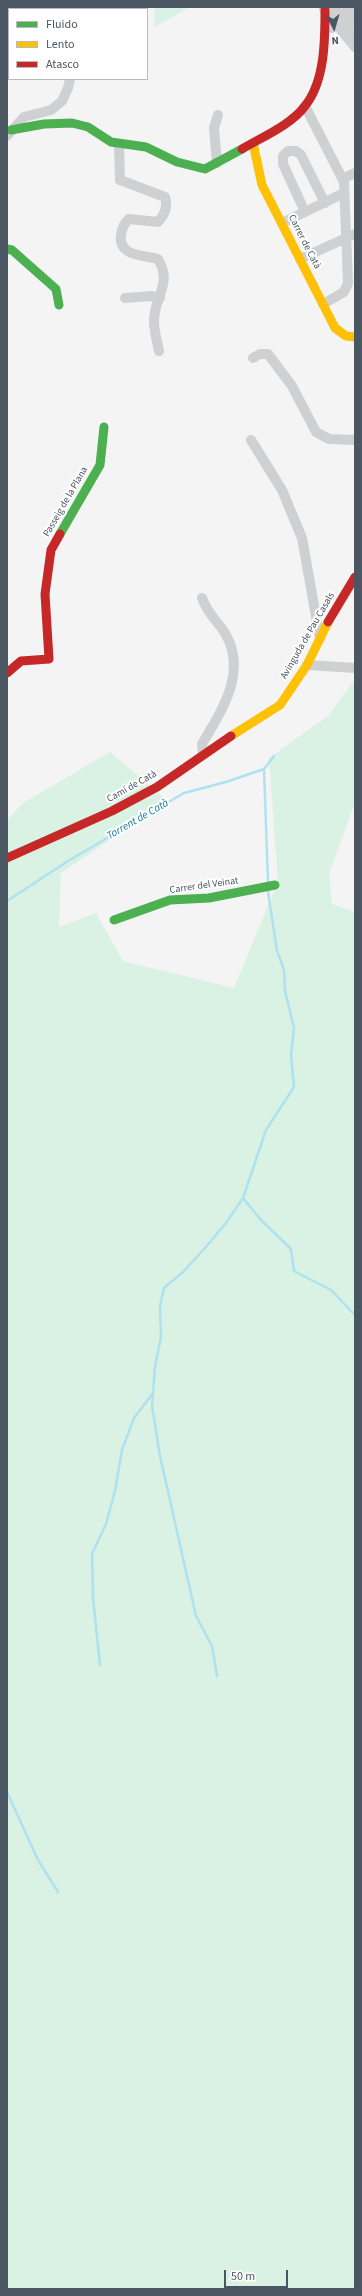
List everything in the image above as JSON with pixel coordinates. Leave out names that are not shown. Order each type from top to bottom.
[{"type":"street","points":[[333,13],[348,8],[355,19]]},
{"type":"street","points":[[333,13],[355,35]]},
{"type":"street","points":[[9,133],[44,124],[72,123],[88,127],[101,133],[111,142],[120,145],[146,147],[191,167],[205,169],[252,143],[305,106],[325,45],[333,13]]},
{"type":"street","points":[[325,45],[333,13]]},
{"type":"street","points":[[333,13],[355,47]]},
{"type":"street","points":[[9,133],[24,117],[51,110],[62,101],[70,80]]},
{"type":"street","points":[[305,106],[342,179],[351,236],[348,283],[344,292],[323,304]]},
{"type":"street","points":[[217,163],[214,128],[218,115]]},
{"type":"street","name":"Carrer de Catà","points":[[252,143],[262,185],[335,328],[346,336],[355,337]]},
{"type":"street","points":[[120,145],[120,180],[124,183],[156,192],[165,197],[167,205],[163,216],[158,222],[130,219],[124,224],[121,234],[121,244],[124,249],[130,253],[158,259],[164,269],[164,283],[154,320],[159,351]]},
{"type":"street","points":[[305,212],[283,164],[283,156],[288,151],[296,151],[301,155],[325,203]]},
{"type":"street","points":[[342,179],[355,173]]},
{"type":"street","points":[[282,223],[344,194]]},
{"type":"street","points":[[300,259],[351,236]]},
{"type":"street","points":[[7,249],[12,250],[56,289],[60,305]]},
{"type":"street","points":[[125,298],[152,296],[160,298]]},
{"type":"street","points":[[253,358],[260,354],[268,354],[274,361],[292,386],[316,432],[329,439],[355,440]]},
{"type":"street","name":"Passeig de la Plana","points":[[7,673],[21,660],[49,659],[45,594],[51,550],[100,465],[104,427]]},
{"type":"street","points":[[251,440],[282,490],[302,538],[320,639]]},
{"type":"street","name":"Avinguda de Pau Casals","points":[[280,705],[307,665],[335,608],[355,577]]},
{"type":"street","points":[[202,598],[208,613],[224,633],[231,646],[234,660],[231,691],[202,744],[203,754]]},
{"type":"street","points":[[307,665],[355,668]]},
{"type":"street","name":"Camí de Catà","points":[[7,858],[112,811],[157,787],[203,754],[280,705]]},
{"type":"street","name":"Carrer del Veinat","points":[[114,920],[170,900],[209,898],[275,885]]},
{"type":"green space","points":[[154,7],[190,7],[155,27]]},
{"type":"green space","points":[[355,679],[355,802],[329,874],[332,904],[355,912],[355,2289],[7,2289],[7,820],[23,803],[110,752],[168,801],[61,873],[59,927],[96,913],[123,961],[234,988],[278,882],[269,758],[329,715]]},
{"type":"waterway","name":"Torrent de Catà","points":[[7,901],[68,861],[184,793],[226,782],[264,769],[274,756]]},
{"type":"waterway","points":[[264,769],[268,883]]},
{"type":"waterway","points":[[217,1676],[212,1646],[196,1616],[160,1456],[152,1406],[155,1367],[161,1337],[160,1306],[164,1288],[183,1272],[205,1248],[226,1223],[243,1198],[266,1130],[294,1087],[291,1056],[294,1028],[285,991],[284,970],[277,951],[268,892]]},
{"type":"waterway","points":[[243,1198],[261,1220],[291,1249],[294,1271],[331,1290],[355,1315]]},
{"type":"waterway","points":[[100,1665],[93,1598],[92,1554],[106,1524],[115,1491],[122,1450],[134,1418],[153,1393]]},
{"type":"waterway","name":"Torrent de Catà","points":[[7,1792],[38,1860],[58,1892]]},
{"type":"traffic: fast","points":[[11,130],[44,124],[72,123],[88,127],[111,142],[146,147],[177,162],[205,169],[242,149]]},
{"type":"traffic: fast","points":[[7,249],[12,250],[56,289],[59,305]]},
{"type":"traffic: fast","points":[[60,534],[100,465],[104,427]]},
{"type":"traffic: fast","points":[[114,920],[170,900],[209,898],[275,885]]},
{"type":"traffic: slow","points":[[253,143],[262,185],[335,328],[346,336],[355,337]]},
{"type":"traffic: slow","points":[[231,736],[280,705],[307,665],[328,622]]},
{"type":"traffic: jam","points":[[242,149],[276,130],[292,119],[299,113],[312,96],[320,73],[324,47],[325,10]]},
{"type":"traffic: jam","points":[[7,673],[21,661],[49,659],[45,594],[51,550],[60,534]]},
{"type":"traffic: jam","points":[[328,622],[355,577]]},
{"type":"traffic: jam","points":[[7,858],[112,811],[157,787],[231,736]]}]
